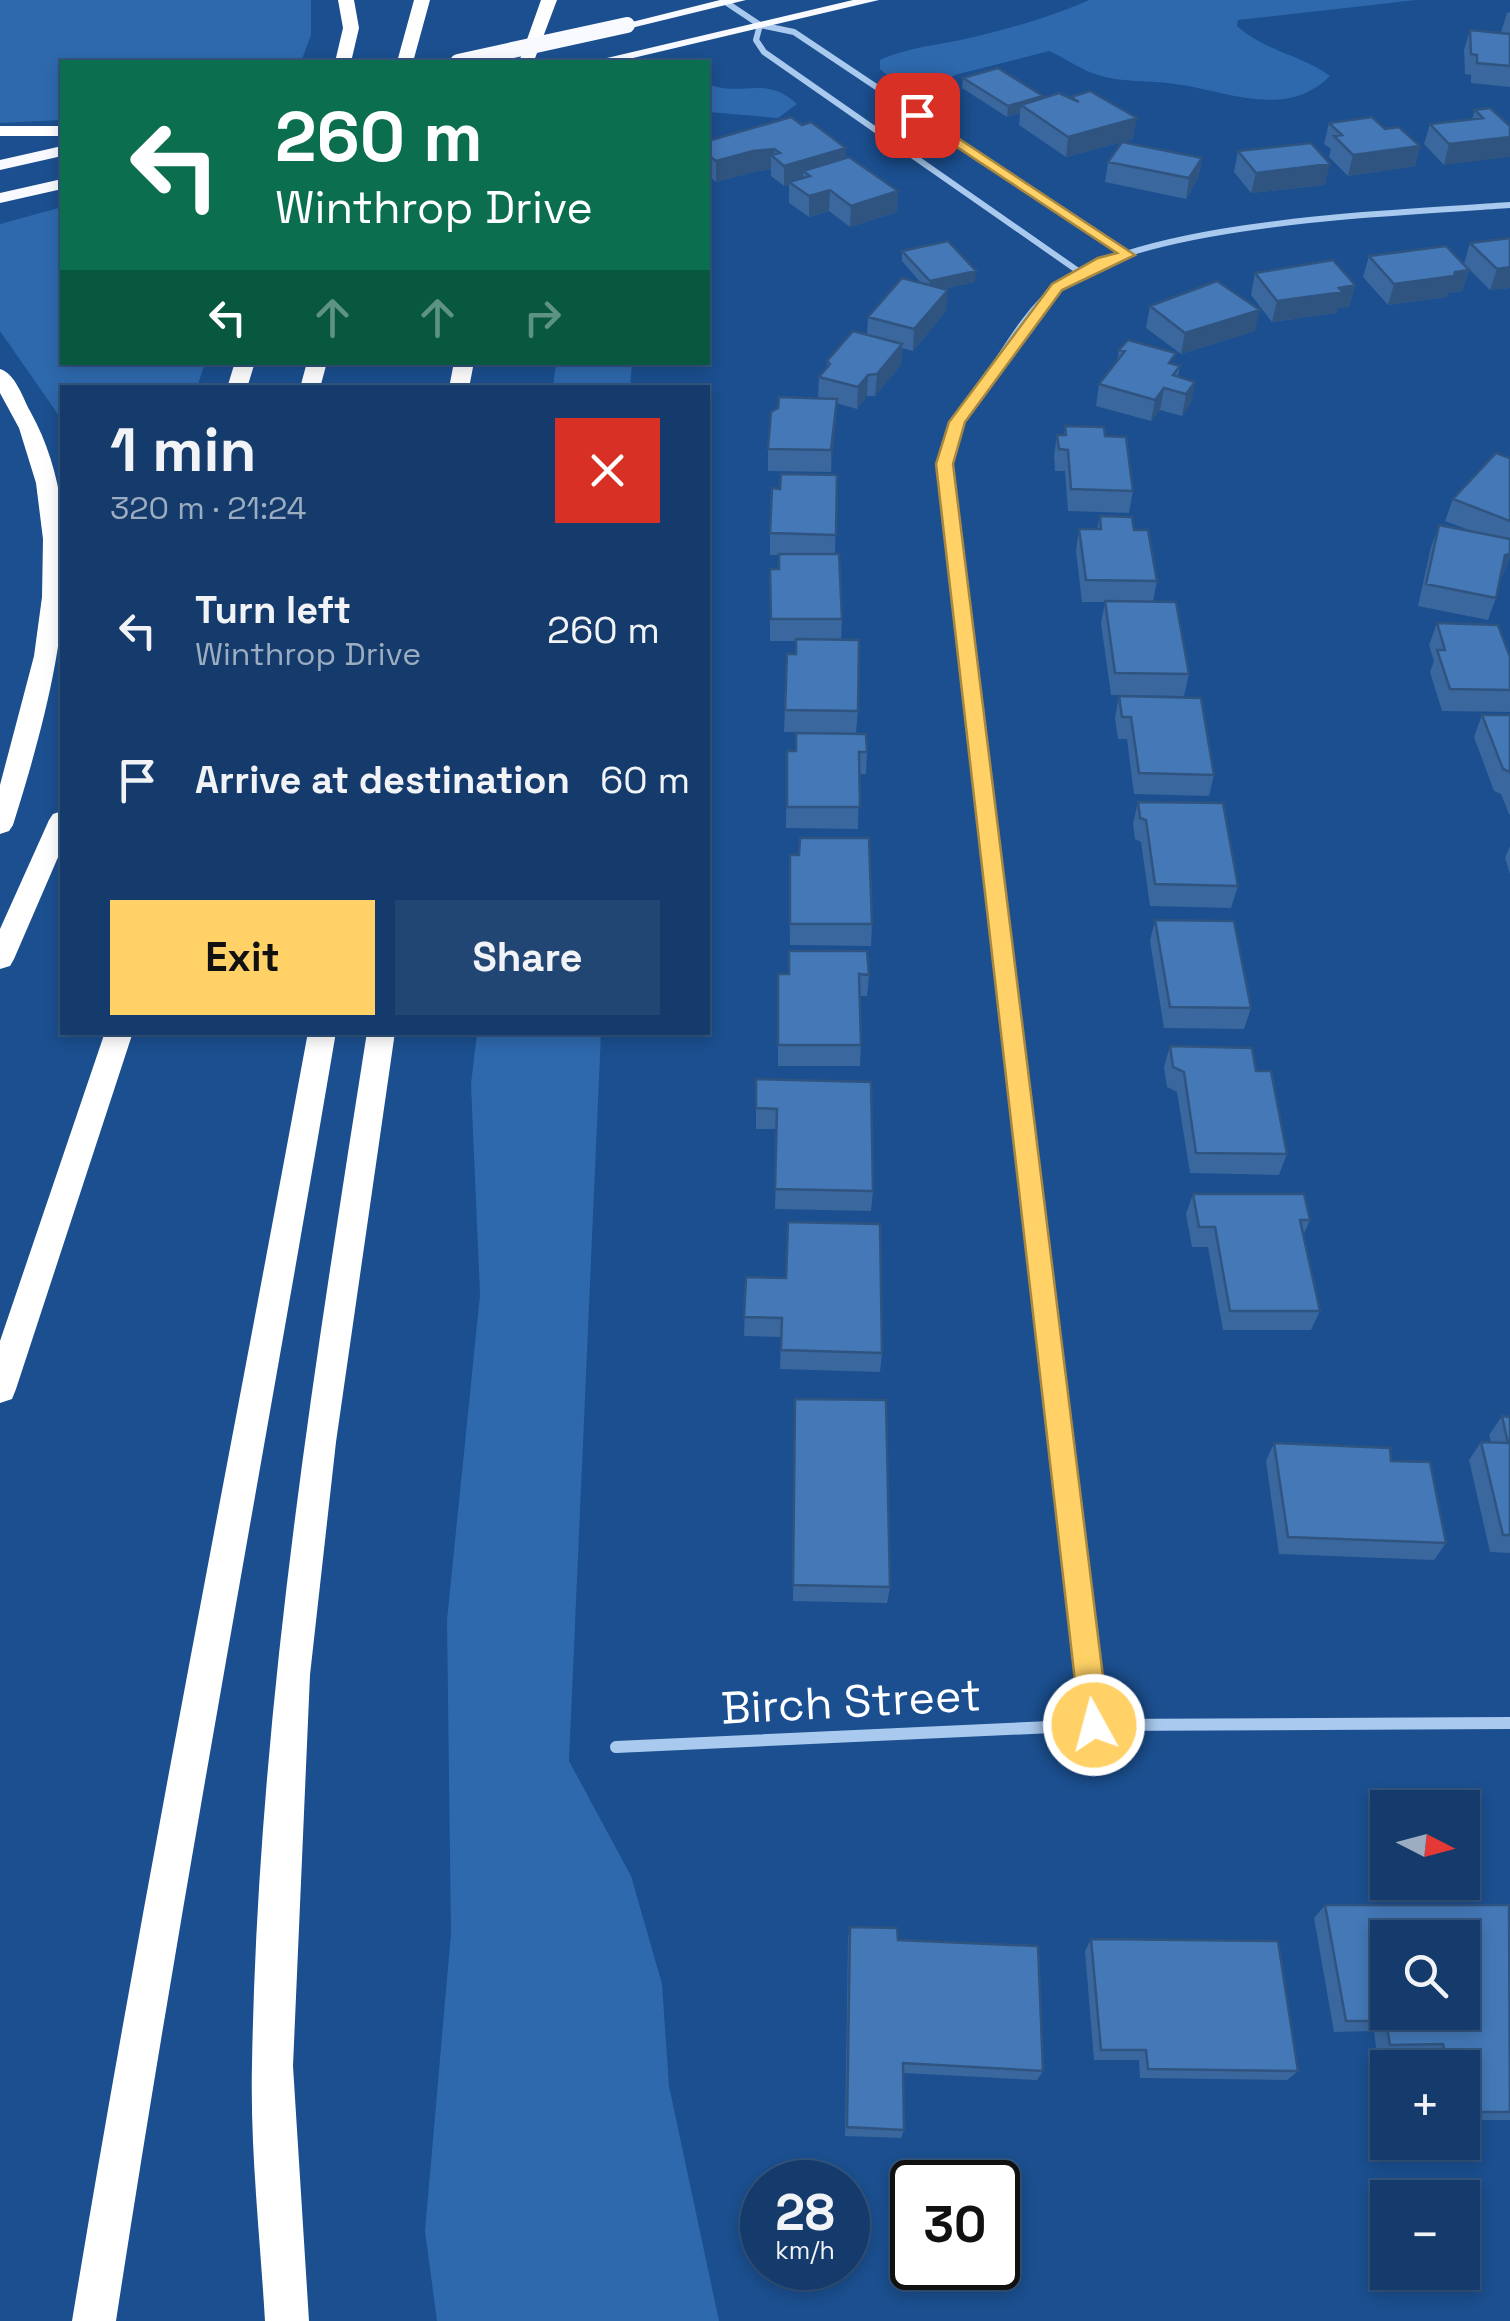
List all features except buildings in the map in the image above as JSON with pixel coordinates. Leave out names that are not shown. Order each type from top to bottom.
[{"type":"highway","points":[[343,60],[351,28],[346,0]]},
{"type":"highway","points":[[406,60],[422,0]]},
{"type":"highway","points":[[526,60],[536,0]]},
{"type":"highway","points":[[527,60],[549,0]]},
{"type":"highway","points":[[607,60],[872,0]]},
{"type":"highway","points":[[467,60],[733,1]]},
{"type":"highway","points":[[0,131],[60,131]]},
{"type":"highway","points":[[0,165],[60,150]]},
{"type":"highway","points":[[0,198],[60,184]]},
{"type":"highway","points":[[0,376],[35,446],[48,495],[54,587],[45,674],[0,825]]},
{"type":"highway","points":[[0,960],[60,825]]},
{"type":"highway","points":[[0,1389],[117,1035]]},
{"type":"highway","points":[[94,2321],[147,1988],[236,1520],[321,1035]]},
{"type":"highway","points":[[287,2321],[272,2066],[292,1675],[319,1442],[382,1035]]},
{"type":"street","points":[[733,1],[760,26],[794,32],[1128,255]]},
{"type":"street","points":[[760,26],[756,40],[764,52],[1081,273]]},
{"type":"street","points":[[1094,1725],[944,464],[957,422],[1018,334],[1057,287],[1103,262],[1167,244],[1251,231],[1510,205]]},
{"type":"street","name":"Birch Street","points":[[616,1747],[1094,1725],[1510,1723]]},
{"type":"shaded area","points":[[0,0],[311,0],[311,35],[302,60],[60,60],[60,120],[0,123]]},
{"type":"shaded area","points":[[1089,0],[1416,0],[1238,20],[1237,26],[1248,34],[1330,76],[1295,97],[1276,100],[1107,78],[1049,51],[955,75],[940,84],[944,98],[922,104],[880,69],[880,60],[893,55],[1012,27]]},
{"type":"shaded area","points":[[710,85],[763,88],[785,95],[797,104],[778,118],[710,112]]},
{"type":"shaded area","points":[[60,208],[60,365],[204,365],[198,385],[60,385],[60,417],[0,331],[0,224]]},
{"type":"shaded area","points":[[556,365],[632,365],[630,385],[553,385]]},
{"type":"shaded area","points":[[477,1035],[601,1035],[569,1761],[631,1876],[662,1984],[669,2086],[719,2321],[437,2321],[425,2231],[451,1933],[447,1620],[480,1295],[471,1084]]},
{"type":"route","points":[[917,115],[1128,255],[1103,262],[1057,287],[1018,334],[957,422],[944,464],[1094,1725]]}]
